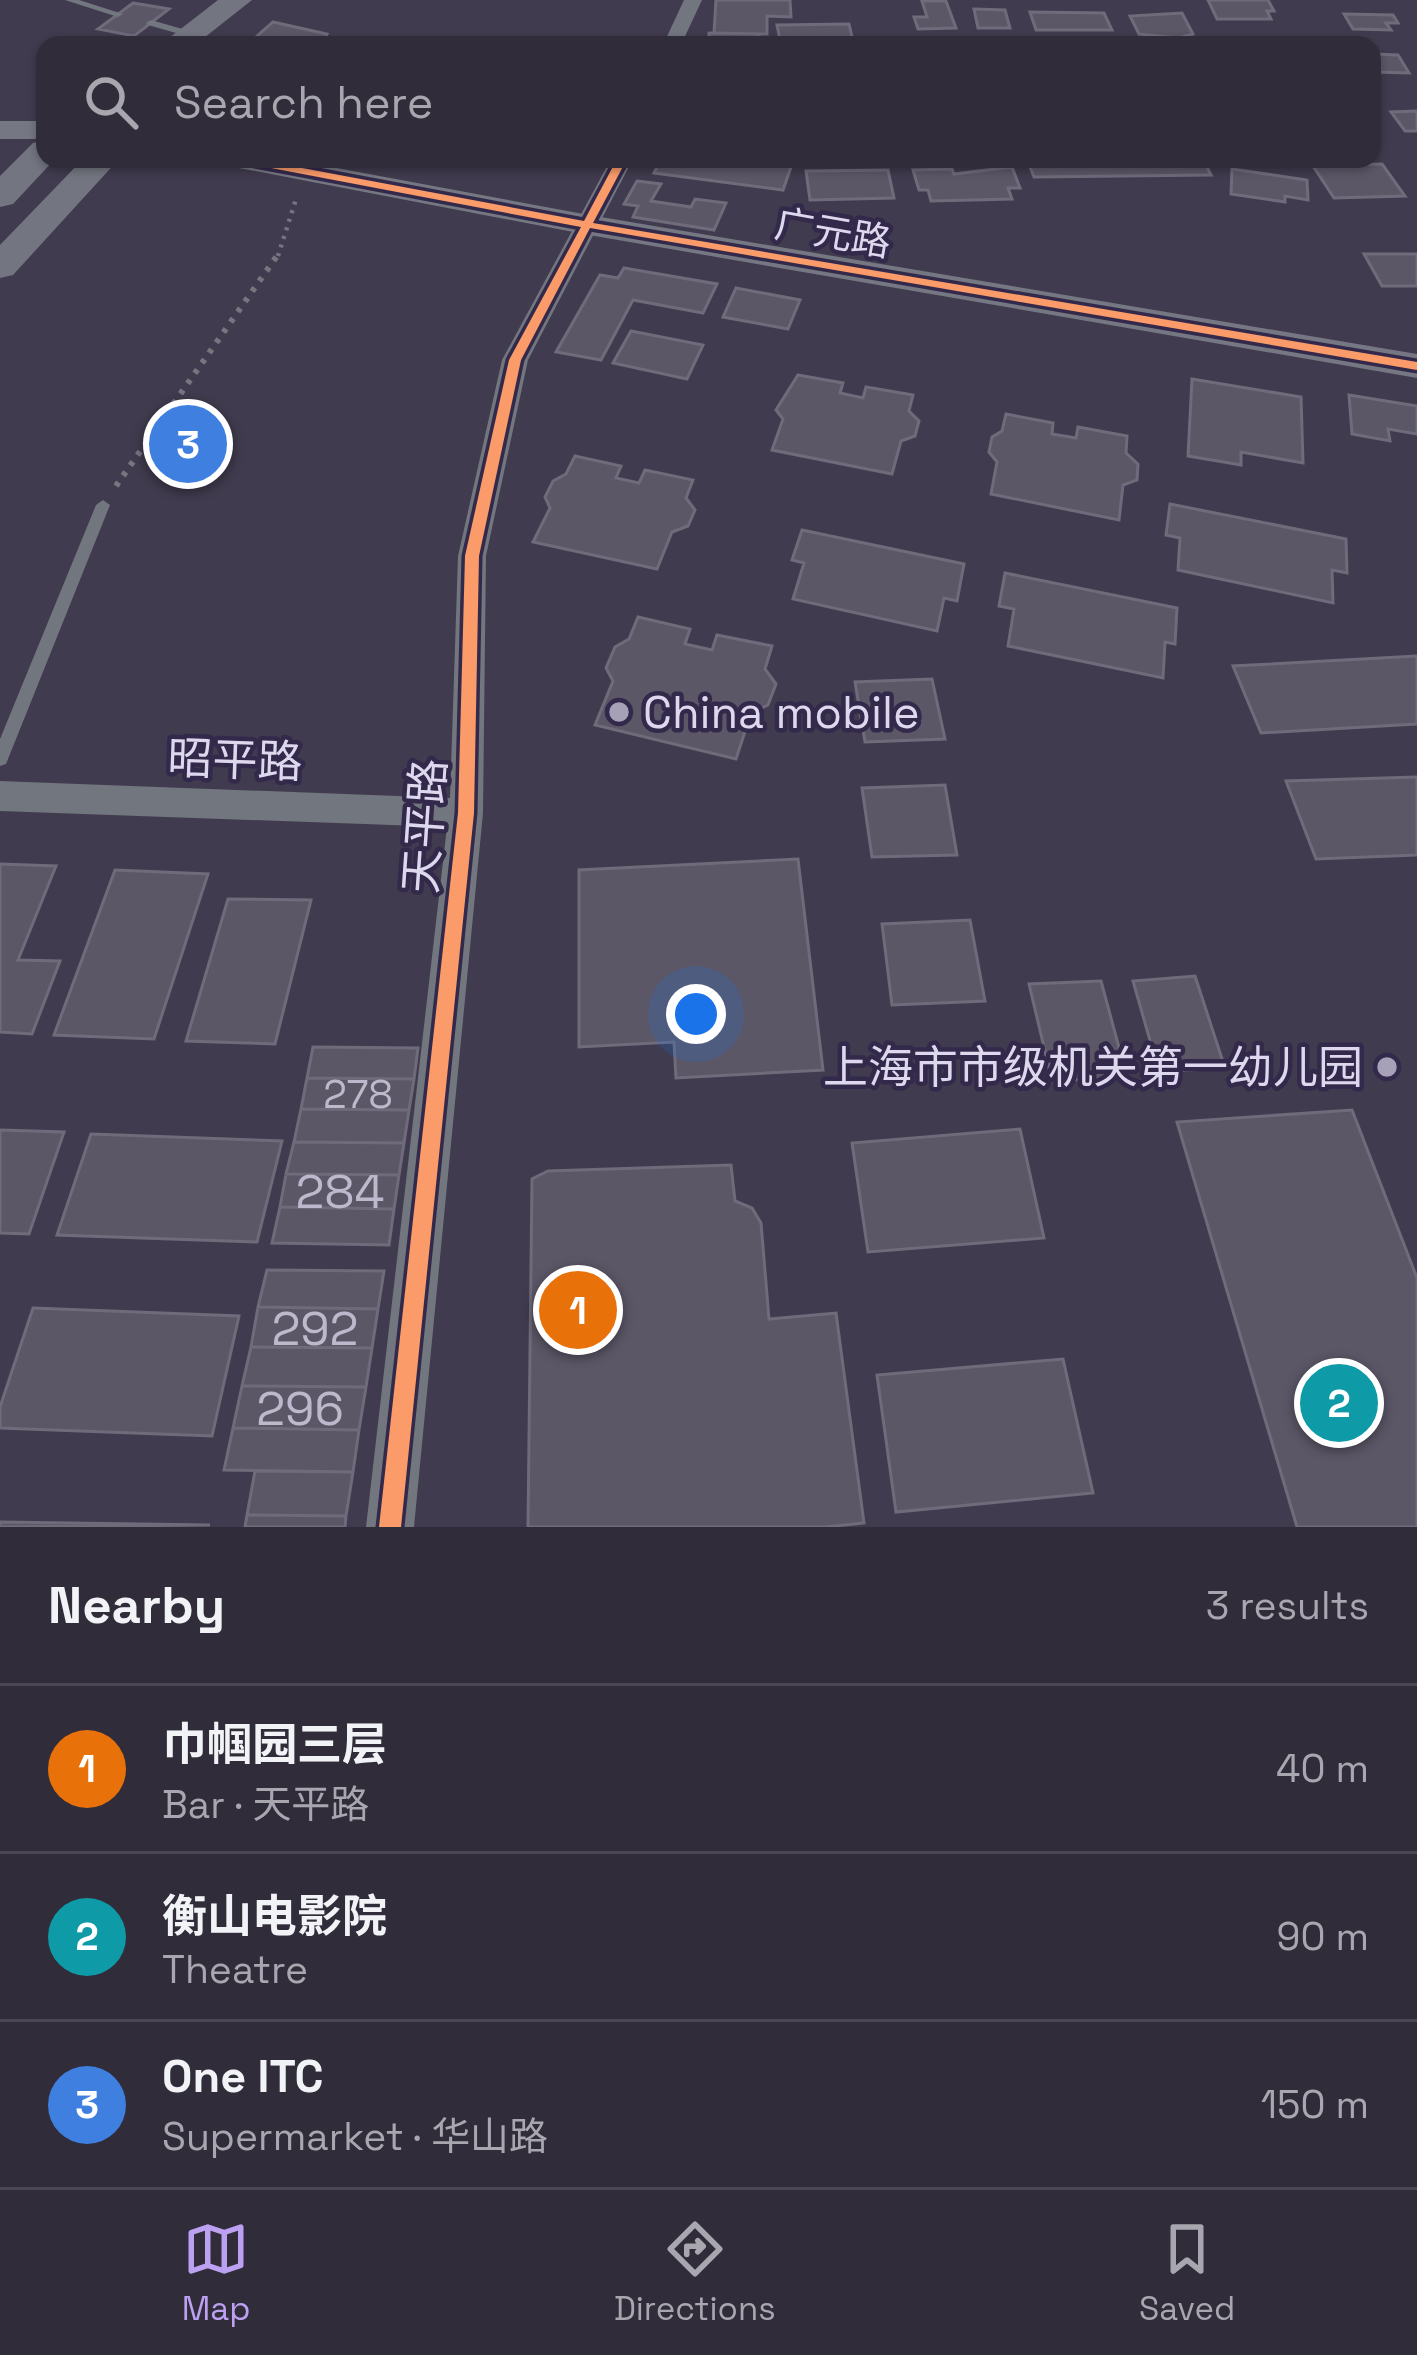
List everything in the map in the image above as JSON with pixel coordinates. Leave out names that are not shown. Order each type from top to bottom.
[{"type":"main road","points":[[189,36],[250,8]]},
{"type":"main road","points":[[234,36],[250,8]]},
{"type":"main road","points":[[0,196],[36,159]]},
{"type":"main road","points":[[0,267],[94,168]]},
{"type":"street","points":[[676,36],[693,0]]},
{"type":"street","points":[[0,130],[36,130]]},
{"type":"street","name":"广元路","points":[[288,168],[589,225],[1417,366]]},
{"type":"street","name":"天平路","points":[[390,1527],[466,813],[472,556],[515,360],[618,168]]},
{"type":"street","name":"昭平路","points":[[0,796],[466,813]]},
{"type":"lane","points":[[69,0],[118,14]]},
{"type":"lane","points":[[151,23],[176,36]]},
{"type":"lane","points":[[0,759],[103,505]]},
{"type":"path","points":[[103,505],[279,254],[304,171]]},
{"type":"building","points":[[716,0],[790,0],[791,17],[767,16],[767,34],[714,33]]},
{"type":"building","points":[[1208,0],[1268,0],[1274,11],[1267,11],[1271,19],[1217,19]]},
{"type":"building","points":[[922,1],[946,1],[956,28],[918,29],[914,17],[927,17]]},
{"type":"building","points":[[133,3],[169,9],[134,36],[98,29]]},
{"type":"building","points":[[974,9],[1005,10],[1010,28],[978,28]]},
{"type":"building","points":[[1030,12],[1104,13],[1112,30],[1036,30]]},
{"type":"building","points":[[1182,13],[1193,34],[1139,34],[1130,16]]},
{"type":"building","points":[[1344,14],[1393,15],[1398,23],[1386,23],[1391,30],[1353,29]]},
{"type":"building","points":[[273,22],[327,34],[326,36],[257,36]]},
{"type":"building","points":[[849,24],[852,36],[779,36],[777,25]]},
{"type":"building","points":[[709,33],[759,34],[759,36]]},
{"type":"building","points":[[1381,54],[1398,55],[1409,73],[1381,72]]},
{"type":"building","points":[[1417,111],[1417,131],[1405,131],[1391,112]]},
{"type":"building","points":[[1381,164],[1405,196],[1334,198],[1314,168],[1381,168]]},
{"type":"building","points":[[656,168],[791,168],[783,190],[654,173]]},
{"type":"building","points":[[1012,168],[1020,188],[1008,188],[1012,199],[931,201],[928,190],[919,190],[913,170],[952,169],[954,174]]},
{"type":"building","points":[[1030,168],[1208,168],[1211,175],[1034,177]]},
{"type":"building","points":[[1232,169],[1307,180],[1308,200],[1285,196],[1285,202],[1231,194]]},
{"type":"building","points":[[888,170],[894,198],[810,200],[806,171]]},
{"type":"building","points":[[637,181],[661,184],[651,201],[691,207],[695,199],[726,203],[714,230],[633,217],[638,206],[624,204]]},
{"type":"building","points":[[1364,254],[1417,254],[1417,286],[1382,286]]},
{"type":"building","points":[[624,268],[717,284],[703,313],[633,300],[601,360],[556,352],[600,275],[618,278]]},
{"type":"building","points":[[736,288],[800,300],[788,329],[723,317]]},
{"type":"building","points":[[631,331],[703,345],[687,379],[613,363]]},
{"type":"building","points":[[798,375],[843,383],[840,393],[863,398],[866,387],[913,395],[909,411],[919,421],[915,436],[901,441],[892,474],[772,450],[783,419],[776,410]]},
{"type":"building","points":[[1192,379],[1301,397],[1303,463],[1241,452],[1241,465],[1188,456]]},
{"type":"building","points":[[1349,395],[1417,406],[1417,434],[1388,429],[1390,441],[1352,434]]},
{"type":"building","points":[[1006,414],[1053,423],[1052,434],[1076,438],[1078,427],[1127,436],[1126,453],[1138,464],[1137,480],[1123,485],[1119,520],[991,494],[997,462],[989,452]]},
{"type":"building","points":[[575,456],[621,466],[616,478],[639,483],[645,470],[693,480],[686,498],[695,510],[688,526],[672,532],[657,569],[533,542],[550,508],[545,497]]},
{"type":"building","points":[[1170,504],[1346,539],[1347,573],[1332,570],[1333,603],[1178,570],[1180,538],[1166,535]]},
{"type":"building","points":[[802,530],[964,564],[957,601],[944,598],[937,631],[793,599],[804,563],[792,560]]},
{"type":"building","points":[[1005,573],[1177,608],[1175,644],[1165,642],[1163,678],[1008,646],[1014,609],[999,606]]},
{"type":"building","points":[[638,617],[690,629],[685,644],[712,650],[717,635],[772,646],[765,669],[776,684],[768,705],[751,713],[736,759],[595,725],[613,681],[606,668],[615,647],[629,639]]},
{"type":"building","points":[[1417,656],[1417,724],[1261,733],[1233,666]]},
{"type":"building","points":[[932,679],[945,739],[865,742],[855,682]]},
{"type":"building","points":[[1417,777],[1417,855],[1316,859],[1286,781]]},
{"type":"building","points":[[945,785],[957,855],[872,857],[862,788]]},
{"type":"building","points":[[798,859],[823,1070],[676,1078],[674,1042],[579,1047],[579,870]]},
{"type":"building","points":[[0,864],[56,866],[18,960],[60,961],[32,1034],[0,1032]]},
{"type":"building","points":[[115,870],[208,874],[154,1039],[54,1035]]},
{"type":"building","points":[[228,899],[311,900],[275,1044],[186,1041]]},
{"type":"building","points":[[970,920],[985,1001],[892,1005],[882,924]]},
{"type":"building","points":[[1195,976],[1225,1068],[1159,1072],[1133,981]]},
{"type":"building","points":[[1101,981],[1127,1077],[1052,1081],[1029,984]]},
{"type":"building","points":[[313,1047],[418,1048],[414,1079],[307,1078]]},
{"type":"building","points":[[307,1078],[414,1079],[409,1110],[301,1109]]},
{"type":"building","points":[[301,1109],[409,1110],[404,1143],[294,1142]]},
{"type":"building","points":[[1352,1110],[1417,1278],[1417,1527],[1297,1527],[1177,1122]]},
{"type":"building","points":[[1020,1129],[1044,1238],[868,1252],[852,1143]]},
{"type":"building","points":[[0,1130],[64,1132],[29,1234],[0,1233]]},
{"type":"building","points":[[91,1134],[282,1141],[257,1242],[57,1235]]},
{"type":"building","points":[[294,1142],[404,1143],[399,1175],[286,1174]]},
{"type":"building","points":[[731,1165],[735,1201],[752,1208],[761,1223],[769,1319],[836,1313],[864,1523],[528,1527],[532,1179],[548,1171]]},
{"type":"building","points":[[286,1174],[399,1175],[394,1209],[280,1207]]},
{"type":"building","points":[[280,1207],[394,1209],[389,1245],[272,1243]]},
{"type":"building","points":[[267,1270],[384,1271],[378,1309],[258,1307]]},
{"type":"building","points":[[258,1307],[378,1309],[372,1348],[251,1347]]},
{"type":"building","points":[[33,1308],[239,1316],[212,1436],[0,1428],[0,1407]]},
{"type":"building","points":[[251,1347],[372,1348],[366,1387],[242,1386]]},
{"type":"building","points":[[1063,1359],[1093,1493],[896,1512],[877,1375]]},
{"type":"building","points":[[242,1386],[366,1387],[359,1430],[233,1428]]},
{"type":"building","points":[[233,1428],[359,1430],[353,1472],[224,1470]]},
{"type":"building","points":[[255,1471],[353,1472],[346,1516],[247,1515]]},
{"type":"building","points":[[247,1515],[346,1516],[345,1527],[245,1527]]},
{"type":"building","points":[[0,1522],[210,1525],[0,1527]]},
{"type":"cycle path","points":[[287,168],[589,225],[1417,366]]},
{"type":"cycle path","points":[[390,1527],[466,813],[472,556],[515,360],[617,168]]},
{"type":"place","name":"One ITC","points":[[188,444]]},
{"type":"place","name":"China mobile","points":[[619,712]]},
{"type":"place","name":"上海市市级机关第一幼儿园","points":[[1387,1067]]},
{"type":"place","name":"巾帼园三层","points":[[578,1310]]},
{"type":"place","name":"衡山电影院","points":[[1339,1403]]}]
